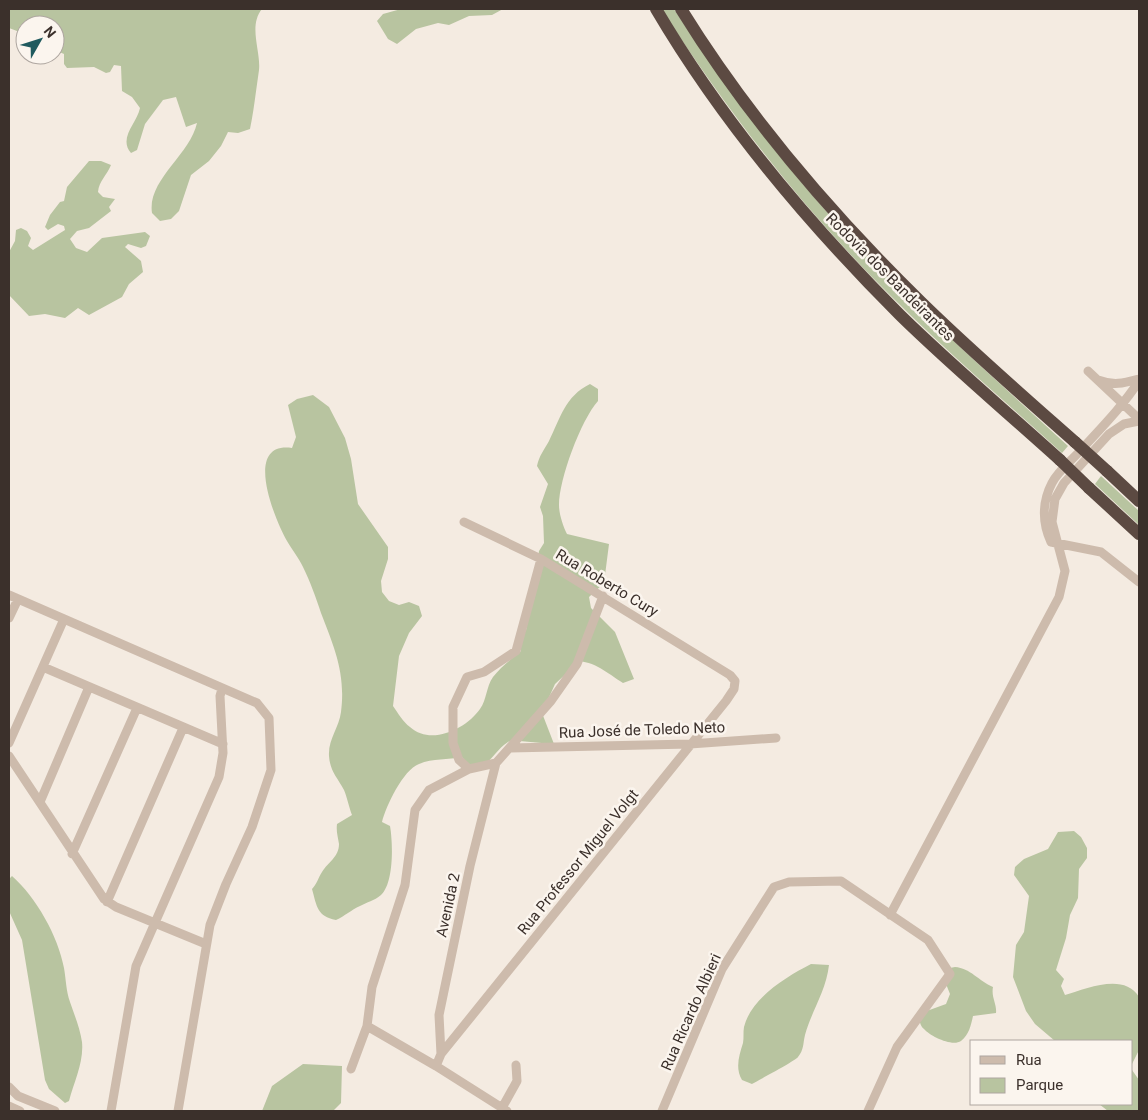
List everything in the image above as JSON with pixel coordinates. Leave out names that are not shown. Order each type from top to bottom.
[{"type":"highway","name":"Rodovia dos Bandeirantes","points":[[656,9],[685,56],[734,126],[826,236],[901,316],[1139,534]]},
{"type":"highway","name":"Rodovia dos Bandeirantes","points":[[681,9],[744,102],[816,192],[922,303],[1139,501]]},
{"type":"street","points":[[890,915],[1059,597],[1065,571],[1060,545],[1054,531],[1052,515],[1055,499],[1064,484],[1109,434],[1124,424],[1139,420],[1088,371]]},
{"type":"street","points":[[1096,379],[1109,384],[1139,380]]},
{"type":"street","points":[[1139,380],[1124,404],[1051,484],[1045,502],[1044,523],[1051,542],[1101,552],[1139,582]]},
{"type":"street","name":"Rua Roberto Cury","points":[[464,522],[541,559],[730,676]]},
{"type":"street","points":[[468,769],[459,760],[453,742],[453,707],[467,677],[484,672],[516,651],[541,559]]},
{"type":"street","points":[[9,595],[257,703],[266,711],[269,718],[271,770],[252,827],[210,925],[178,1111]]},
{"type":"street","points":[[351,1069],[366,1026],[372,987],[406,884],[415,810],[429,790],[468,769],[496,763],[510,748],[551,701],[577,664],[603,596]]},
{"type":"street","points":[[9,618],[18,599]]},
{"type":"street","points":[[9,743],[64,619]]},
{"type":"street","points":[[43,667],[223,744]]},
{"type":"street","name":"Rua Professor Miguel Volgt","points":[[436,1066],[441,1054],[734,689],[735,681],[730,676]]},
{"type":"street","points":[[40,802],[89,687]]},
{"type":"street","points":[[111,1111],[136,966],[216,784],[222,762],[223,744],[220,696],[222,689]]},
{"type":"street","points":[[72,854],[137,708]]},
{"type":"street","points":[[107,902],[183,728]]},
{"type":"street","name":"Rua José de Toledo Neto","points":[[510,748],[690,744],[776,738]]},
{"type":"street","points":[[9,756],[72,854],[107,902],[206,944]]},
{"type":"street","name":"Avenida 2","points":[[441,1054],[439,1015],[470,866],[496,763]]},
{"type":"street","name":"Rua Ricardo Albieri","points":[[662,1111],[722,969],[774,887],[789,882],[841,881],[928,940],[950,974],[897,1047],[868,1111]]},
{"type":"street","points":[[366,1026],[436,1066],[504,1110],[517,1081],[516,1065]]},
{"type":"street","points":[[9,1087],[18,1096],[55,1111]]},
{"type":"street","points":[[9,1106],[20,1111]]},
{"type":"green space","points":[[9,9],[262,9],[258,16],[255,31],[259,70],[250,129],[238,133],[228,132],[221,146],[209,161],[191,175],[179,211],[171,219],[160,221],[152,213],[152,201],[156,190],[162,178],[193,135],[197,123],[186,127],[176,97],[163,100],[145,124],[137,150],[131,153],[126,142],[127,136],[140,108],[132,97],[122,91],[121,66],[114,65],[110,72],[106,73],[94,67],[67,68],[65,65],[65,15],[15,15],[15,30],[9,28]]},
{"type":"green space","points":[[401,9],[503,9],[492,15],[469,16],[449,25],[438,23],[416,29],[397,44],[388,39],[377,21],[383,14]]},
{"type":"green space","points":[[661,9],[674,9],[742,107],[791,170],[843,230],[918,307],[1068,446],[1062,453],[927,331],[850,254],[750,136]]},
{"type":"green space","points":[[89,161],[101,161],[111,165],[98,192],[103,197],[115,199],[109,207],[111,211],[89,228],[77,231],[70,239],[76,248],[87,252],[102,238],[145,232],[150,236],[146,246],[141,248],[128,244],[125,247],[141,261],[143,272],[129,284],[122,297],[89,315],[78,308],[65,318],[45,314],[29,316],[9,295],[9,252],[15,241],[16,230],[21,228],[27,231],[31,238],[28,246],[33,250],[65,230],[64,226],[58,224],[48,230],[45,227],[50,215],[60,202],[64,201],[67,187]]},
{"type":"green space","points":[[590,384],[598,389],[598,401],[591,410],[572,450],[560,494],[560,512],[567,534],[609,544],[604,583],[589,597],[591,608],[615,632],[634,679],[623,683],[595,665],[575,661],[570,670],[555,684],[542,713],[554,744],[511,741],[503,746],[489,761],[472,771],[462,757],[430,761],[413,768],[407,773],[396,789],[382,822],[390,826],[392,842],[392,862],[385,889],[376,899],[336,920],[325,916],[317,906],[312,889],[324,868],[339,849],[337,824],[352,815],[344,790],[332,770],[329,756],[330,744],[341,712],[342,685],[338,661],[310,584],[276,517],[266,484],[265,469],[268,457],[277,449],[292,448],[296,437],[288,405],[297,399],[313,395],[329,407],[345,438],[351,459],[358,504],[388,547],[388,559],[381,581],[382,592],[389,601],[399,605],[409,602],[419,606],[422,616],[409,633],[399,656],[393,706],[405,723],[418,733],[438,735],[448,733],[474,716],[484,701],[493,677],[521,651],[521,639],[526,630],[533,596],[539,551],[544,543],[543,516],[540,507],[548,484],[537,466],[538,462],[564,409],[575,395]]},
{"type":"green space","points":[[1101,476],[1139,511],[1139,525],[1095,484]]},
{"type":"green space","points":[[1074,831],[1081,837],[1087,848],[1087,858],[1079,869],[1078,898],[1070,915],[1066,938],[1056,970],[1064,979],[1061,986],[1065,995],[1104,984],[1124,985],[1132,989],[1139,997],[1139,1050],[1133,1062],[1133,1040],[1054,1040],[1035,1024],[1026,1011],[1013,977],[1016,945],[1024,932],[1029,896],[1014,875],[1015,867],[1024,859],[1048,849],[1058,832]]},
{"type":"green space","points":[[12,876],[37,906],[57,943],[64,968],[69,998],[81,1037],[80,1064],[69,1101],[65,1103],[49,1089],[45,1080],[22,940],[9,911],[9,879]]},
{"type":"green space","points":[[811,964],[829,965],[825,983],[808,1026],[800,1054],[791,1062],[752,1084],[742,1080],[738,1062],[743,1043],[744,1027],[748,1016],[771,990],[791,975]]},
{"type":"green space","points":[[955,967],[970,972],[993,987],[996,1013],[973,1016],[966,1036],[961,1041],[952,1043],[941,1040],[927,1032],[921,1026],[919,1019],[924,1012],[946,1004],[950,994],[946,984],[950,968]]},
{"type":"green space","points":[[303,1064],[342,1066],[341,1103],[333,1111],[262,1111],[272,1086]]},
{"type":"green space","points":[[1133,1071],[1139,1080],[1139,1111],[1108,1111],[1100,1105],[1133,1105]]}]
